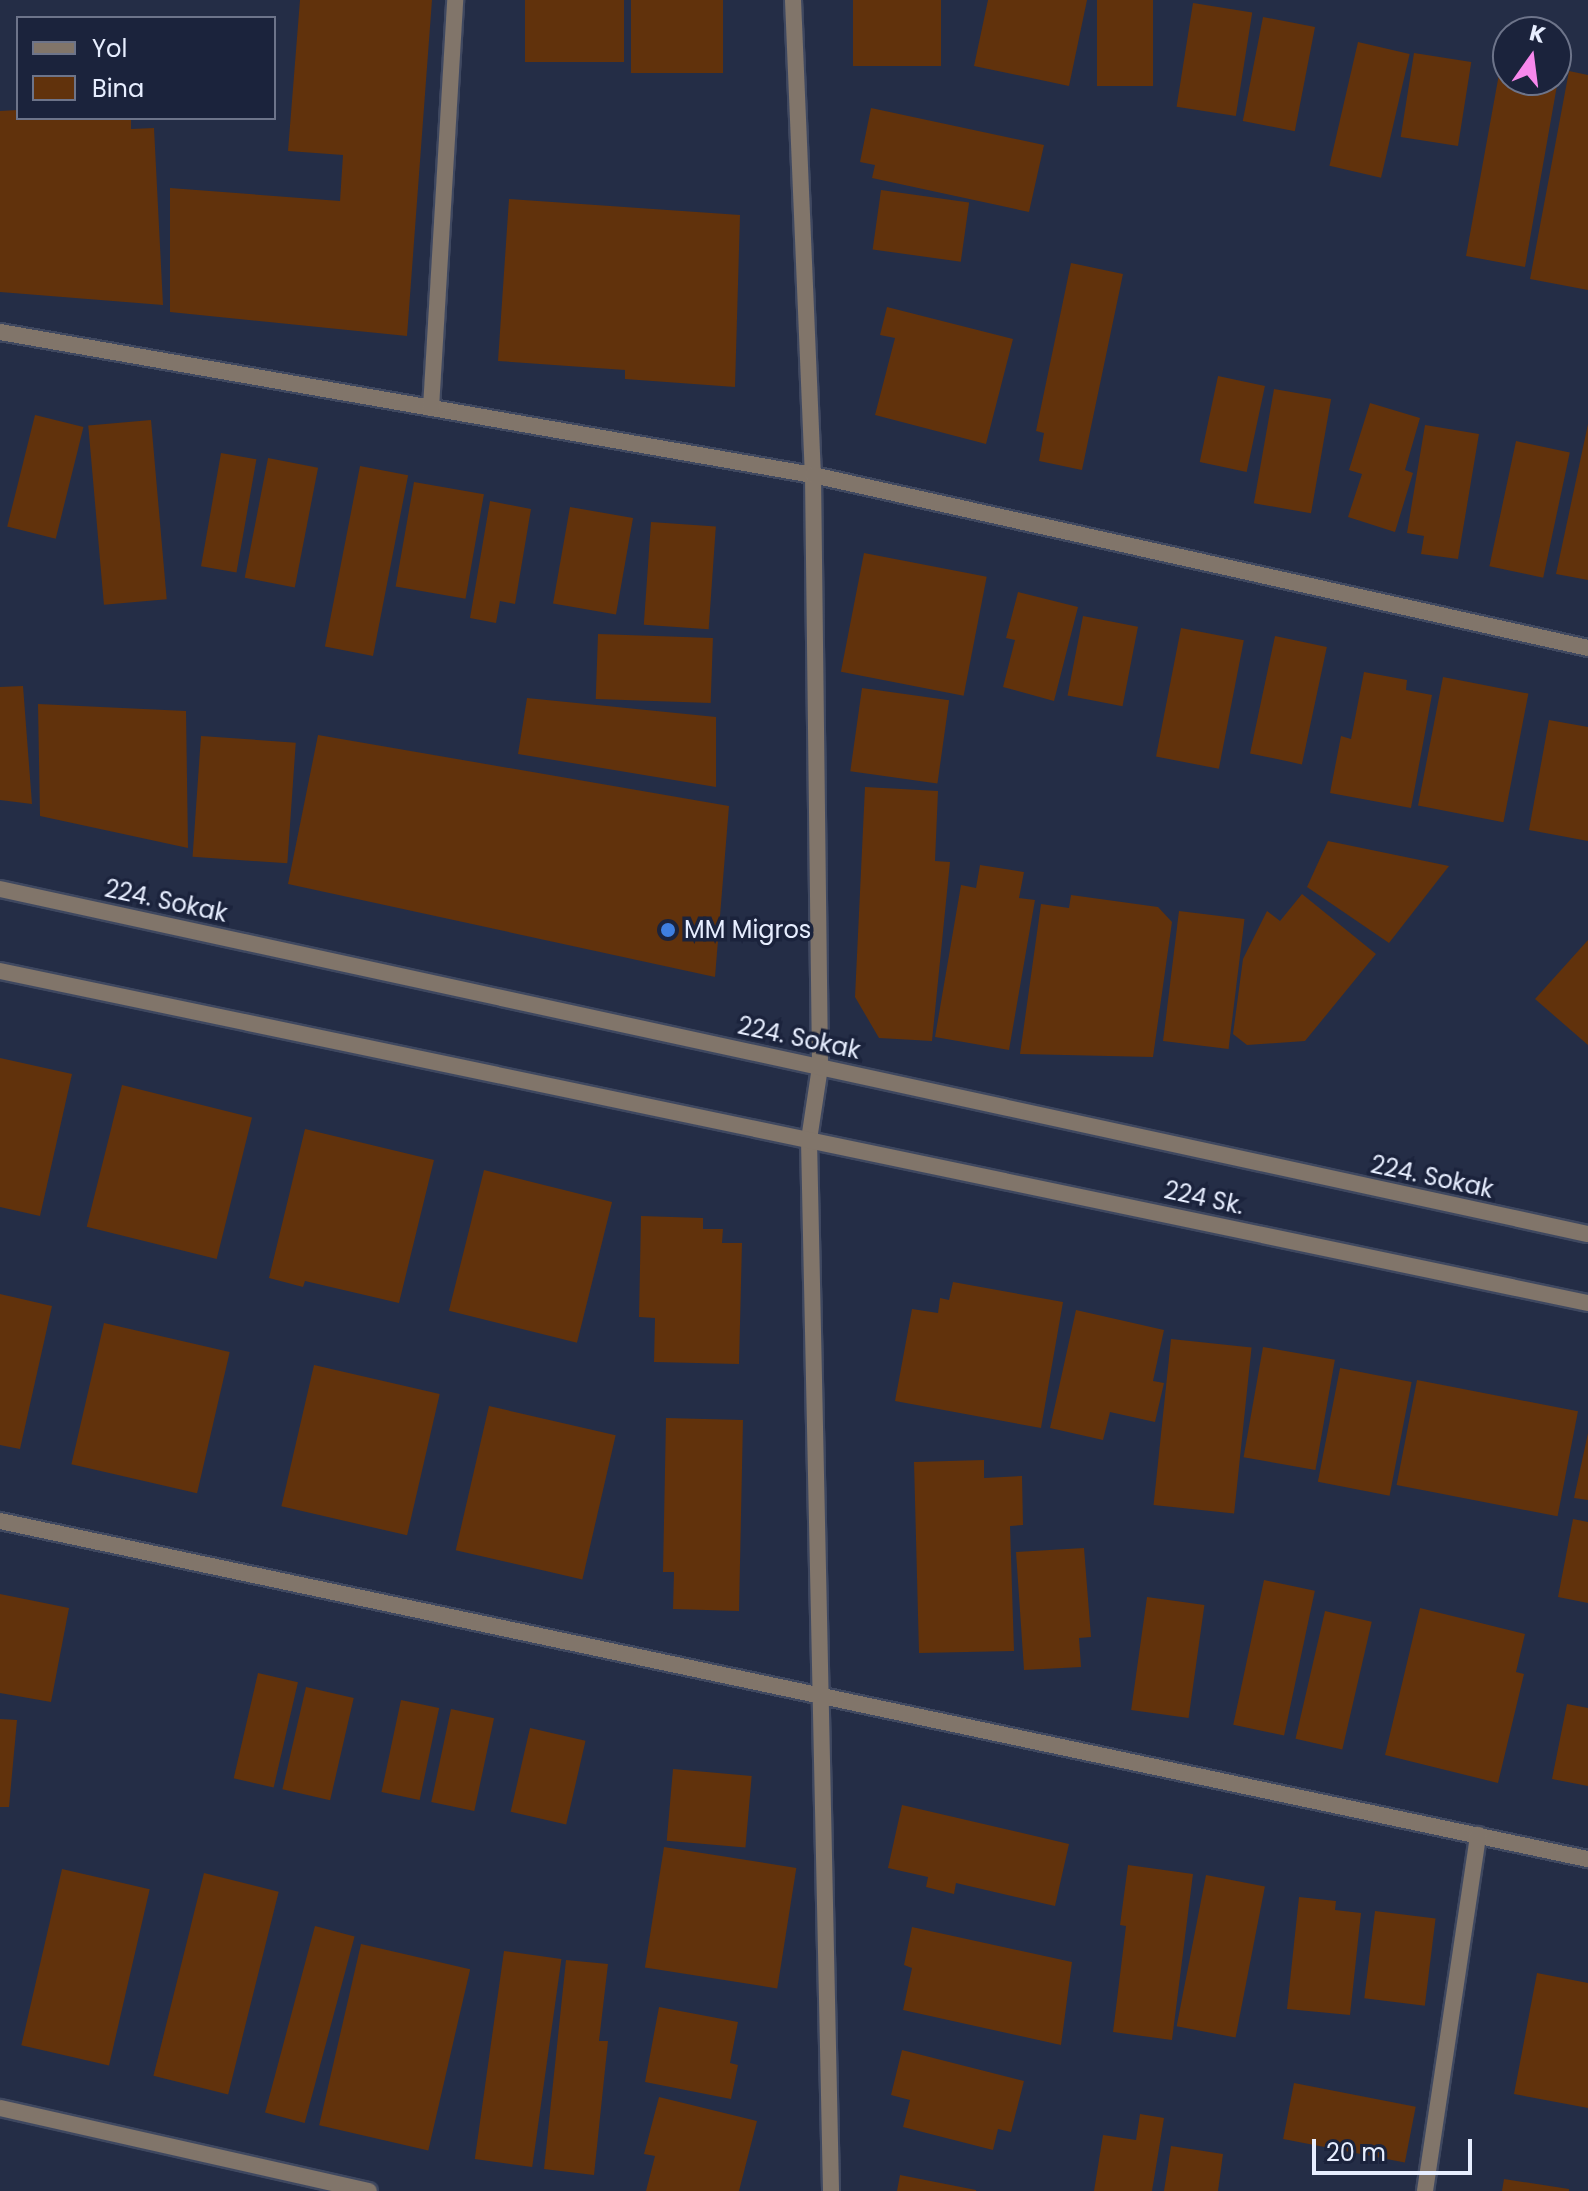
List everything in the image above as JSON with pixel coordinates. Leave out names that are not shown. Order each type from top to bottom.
[{"type":"street","points":[[431,408],[455,0]]},
{"type":"street","points":[[793,0],[813,475],[820,1067],[809,1140],[818,1696],[831,2191]]},
{"type":"street","points":[[0,332],[813,475],[1588,648]]},
{"type":"street","name":"224. Sokak","points":[[0,889],[1588,1234]]},
{"type":"street","points":[[0,971],[809,1140]]},
{"type":"street","name":"224 Sk.","points":[[809,1140],[1588,1303]]},
{"type":"street","points":[[0,1521],[1588,1859]]},
{"type":"street","points":[[1425,2191],[1478,1835]]},
{"type":"street","points":[[0,2108],[369,2191]]},
{"type":"building","points":[[300,0],[432,0],[407,336],[170,312],[170,188],[340,201],[343,155],[288,151]]},
{"type":"building","points":[[525,0],[624,0],[624,62],[525,62]]},
{"type":"building","points":[[631,0],[723,0],[723,73],[631,73]]},
{"type":"building","points":[[853,0],[941,0],[941,66],[853,66]]},
{"type":"building","points":[[988,0],[1087,0],[1069,86],[974,66]]},
{"type":"building","points":[[1097,0],[1153,0],[1153,86],[1097,86]]},
{"type":"building","points":[[1193,3],[1252,12],[1236,116],[1177,107]]},
{"type":"building","points":[[1263,17],[1315,27],[1295,131],[1243,121]]},
{"type":"building","points":[[1358,42],[1410,54],[1381,178],[1329,166]]},
{"type":"building","points":[[1414,53],[1471,62],[1458,146],[1401,137]]},
{"type":"building","points":[[1572,72],[1588,75],[1588,290],[1530,279],[1564,96],[1572,96]]},
{"type":"building","points":[[1495,96],[1555,96],[1525,267],[1466,256]]},
{"type":"building","points":[[871,108],[1044,145],[1029,212],[872,178],[875,165],[860,162]]},
{"type":"building","points":[[16,110],[16,120],[131,120],[131,129],[154,128],[163,305],[0,292],[0,111]]},
{"type":"building","points":[[881,190],[969,202],[961,262],[873,249]]},
{"type":"building","points":[[509,199],[740,215],[735,387],[625,379],[625,370],[498,361]]},
{"type":"building","points":[[1071,263],[1123,274],[1082,470],[1039,461],[1044,433],[1036,431]]},
{"type":"building","points":[[887,307],[1013,339],[986,444],[875,415],[895,338],[880,335]]},
{"type":"building","points":[[1218,376],[1265,386],[1247,472],[1200,462]]},
{"type":"building","points":[[1274,389],[1331,399],[1311,513],[1254,503]]},
{"type":"building","points":[[1370,403],[1420,418],[1405,470],[1413,473],[1395,532],[1348,517],[1362,474],[1349,470]]},
{"type":"building","points":[[35,415],[84,427],[56,539],[7,527]]},
{"type":"building","points":[[151,420],[167,599],[104,605],[88,425]]},
{"type":"building","points":[[1588,424],[1588,580],[1556,574]]},
{"type":"building","points":[[1425,425],[1479,434],[1458,559],[1421,554],[1424,536],[1407,533]]},
{"type":"building","points":[[1516,441],[1570,452],[1543,578],[1489,566]]},
{"type":"building","points":[[221,453],[256,459],[236,573],[201,566]]},
{"type":"building","points":[[268,458],[318,468],[295,587],[245,578]]},
{"type":"building","points":[[360,466],[408,475],[373,656],[325,647]]},
{"type":"building","points":[[414,482],[484,494],[466,599],[396,586]]},
{"type":"building","points":[[490,501],[531,509],[515,604],[500,601],[496,623],[470,618]]},
{"type":"building","points":[[570,507],[633,518],[616,615],[553,604]]},
{"type":"building","points":[[651,522],[716,527],[709,629],[644,625]]},
{"type":"building","points":[[864,553],[987,577],[964,696],[841,672]]},
{"type":"building","points":[[1018,592],[1078,607],[1054,701],[1003,687],[1015,640],[1006,638]]},
{"type":"building","points":[[1083,616],[1138,627],[1123,706],[1068,696]]},
{"type":"building","points":[[1181,628],[1244,640],[1219,769],[1156,757]]},
{"type":"building","points":[[598,634],[713,638],[711,703],[596,699]]},
{"type":"building","points":[[1275,636],[1327,647],[1302,764],[1250,753]]},
{"type":"building","points":[[1364,672],[1407,680],[1406,690],[1432,695],[1411,808],[1330,793],[1341,736],[1351,739]]},
{"type":"building","points":[[1443,677],[1528,694],[1503,822],[1418,806]]},
{"type":"building","points":[[23,686],[32,804],[0,800],[0,687]]},
{"type":"building","points":[[862,688],[949,700],[937,783],[850,771]]},
{"type":"building","points":[[527,698],[716,717],[716,787],[518,754]]},
{"type":"building","points":[[38,704],[186,711],[188,848],[40,816]]},
{"type":"building","points":[[1549,720],[1588,727],[1588,841],[1529,830]]},
{"type":"building","points":[[318,735],[729,806],[715,977],[288,884]]},
{"type":"building","points":[[201,736],[296,743],[287,863],[193,857]]},
{"type":"building","points":[[865,787],[938,791],[935,861],[950,862],[932,1041],[879,1038],[855,997]]},
{"type":"building","points":[[1328,841],[1449,866],[1389,943],[1307,887]]},
{"type":"building","points":[[980,865],[1024,872],[1019,898],[1035,900],[1009,1050],[935,1037],[961,885],[976,888]]},
{"type":"building","points":[[1302,894],[1376,954],[1305,1041],[1247,1045],[1233,1034],[1243,959],[1267,911],[1280,921]]},
{"type":"building","points":[[1071,895],[1158,907],[1172,922],[1153,1057],[1020,1054],[1041,904],[1069,908]]},
{"type":"building","points":[[1179,911],[1245,919],[1229,1049],[1163,1041]]},
{"type":"building","points":[[1588,940],[1588,1045],[1535,999]]},
{"type":"building","points":[[0,1058],[72,1074],[40,1216],[0,1207]]},
{"type":"building","points":[[122,1085],[252,1117],[217,1259],[87,1227]]},
{"type":"building","points":[[305,1129],[434,1160],[399,1303],[305,1281],[303,1287],[269,1278]]},
{"type":"building","points":[[484,1170],[612,1202],[577,1343],[449,1311]]},
{"type":"building","points":[[641,1216],[703,1218],[703,1229],[723,1229],[722,1243],[742,1243],[739,1364],[654,1362],[655,1318],[639,1317]]},
{"type":"building","points":[[953,1282],[1063,1302],[1041,1428],[895,1401],[912,1309],[938,1313],[940,1298],[949,1300]]},
{"type":"building","points":[[0,1294],[52,1306],[20,1449],[0,1445]]},
{"type":"building","points":[[1076,1310],[1164,1330],[1153,1381],[1164,1383],[1155,1422],[1110,1412],[1103,1440],[1050,1428]]},
{"type":"building","points":[[104,1323],[230,1352],[197,1493],[71,1464]]},
{"type":"building","points":[[1171,1339],[1252,1347],[1234,1514],[1154,1505]]},
{"type":"building","points":[[1263,1347],[1335,1360],[1315,1470],[1244,1457]]},
{"type":"building","points":[[314,1365],[440,1394],[407,1535],[281,1506]]},
{"type":"building","points":[[1340,1368],[1412,1382],[1390,1496],[1318,1482]]},
{"type":"building","points":[[1417,1380],[1578,1411],[1558,1516],[1397,1485]]},
{"type":"building","points":[[489,1406],[616,1435],[582,1579],[456,1550]]},
{"type":"building","points":[[666,1418],[743,1420],[739,1611],[673,1609],[674,1572],[663,1572]]},
{"type":"building","points":[[1588,1433],[1588,1500],[1574,1498]]},
{"type":"building","points":[[984,1460],[984,1478],[1022,1476],[1023,1525],[1010,1526],[1014,1651],[919,1653],[914,1462]]},
{"type":"building","points":[[1573,1519],[1588,1522],[1588,1603],[1558,1597]]},
{"type":"building","points":[[1084,1548],[1091,1637],[1079,1638],[1081,1667],[1024,1670],[1016,1552]]},
{"type":"building","points":[[1264,1580],[1315,1591],[1284,1736],[1233,1725]]},
{"type":"building","points":[[0,1594],[69,1608],[51,1702],[0,1693]]},
{"type":"building","points":[[1147,1597],[1204,1605],[1189,1718],[1131,1710]]},
{"type":"building","points":[[1420,1608],[1525,1634],[1516,1672],[1524,1674],[1498,1783],[1385,1755]]},
{"type":"building","points":[[1325,1611],[1372,1622],[1342,1749],[1296,1739]]},
{"type":"building","points":[[258,1673],[298,1682],[274,1787],[234,1778]]},
{"type":"building","points":[[306,1687],[354,1698],[330,1800],[282,1789]]},
{"type":"building","points":[[401,1700],[439,1708],[420,1800],[381,1792]]},
{"type":"building","points":[[1567,1704],[1588,1708],[1588,1786],[1552,1779]]},
{"type":"building","points":[[451,1709],[494,1718],[474,1811],[431,1802]]},
{"type":"building","points":[[0,1719],[17,1720],[9,1807],[0,1807]]},
{"type":"building","points":[[530,1728],[586,1741],[566,1825],[511,1812]]},
{"type":"building","points":[[673,1769],[752,1776],[745,1848],[667,1841]]},
{"type":"building","points":[[902,1805],[1069,1844],[1055,1906],[956,1883],[954,1894],[926,1887],[928,1877],[888,1868]]},
{"type":"building","points":[[664,1847],[796,1868],[777,1988],[645,1967]]},
{"type":"building","points":[[1128,1865],[1193,1874],[1172,2040],[1113,2032],[1126,1926],[1120,1925]]},
{"type":"building","points":[[62,1869],[150,1889],[109,2066],[21,2045]]},
{"type":"building","points":[[204,1873],[279,1892],[228,2094],[153,2076]]},
{"type":"building","points":[[1206,1875],[1265,1886],[1236,2038],[1177,2026]]},
{"type":"building","points":[[1299,1897],[1336,1901],[1335,1910],[1361,1913],[1350,2015],[1287,2009]]},
{"type":"building","points":[[1375,1911],[1436,1918],[1425,2006],[1364,1998]]},
{"type":"building","points":[[315,1926],[355,1937],[305,2123],[265,2112]]},
{"type":"building","points":[[912,1927],[1072,1962],[1061,2045],[903,2010],[912,1968],[904,1965]]},
{"type":"building","points":[[361,1944],[470,1969],[428,2150],[319,2125]]},
{"type":"building","points":[[504,1951],[561,1959],[532,2167],[475,2159]]},
{"type":"building","points":[[566,1960],[608,1964],[599,2041],[608,2041],[594,2175],[544,2169]]},
{"type":"building","points":[[1537,1973],[1588,1983],[1588,2108],[1514,2094]]},
{"type":"building","points":[[659,2007],[738,2022],[730,2063],[738,2065],[731,2099],[645,2082]]},
{"type":"building","points":[[902,2050],[1024,2081],[1011,2132],[998,2129],[993,2150],[903,2127],[910,2100],[891,2095]]},
{"type":"building","points":[[1294,2083],[1416,2107],[1405,2163],[1283,2139]]},
{"type":"building","points":[[659,2097],[757,2121],[739,2191],[646,2191],[655,2156],[644,2154]]},
{"type":"building","points":[[1140,2114],[1164,2118],[1152,2191],[1094,2191],[1103,2135],[1136,2140]]},
{"type":"building","points":[[1171,2146],[1223,2154],[1218,2191],[1164,2191]]},
{"type":"building","points":[[900,2175],[976,2190],[976,2191],[897,2191]]},
{"type":"building","points":[[1504,2179],[1569,2189],[1569,2191],[1502,2191]]},
{"type":"place","name":"MM Migros","points":[[668,930]]}]
